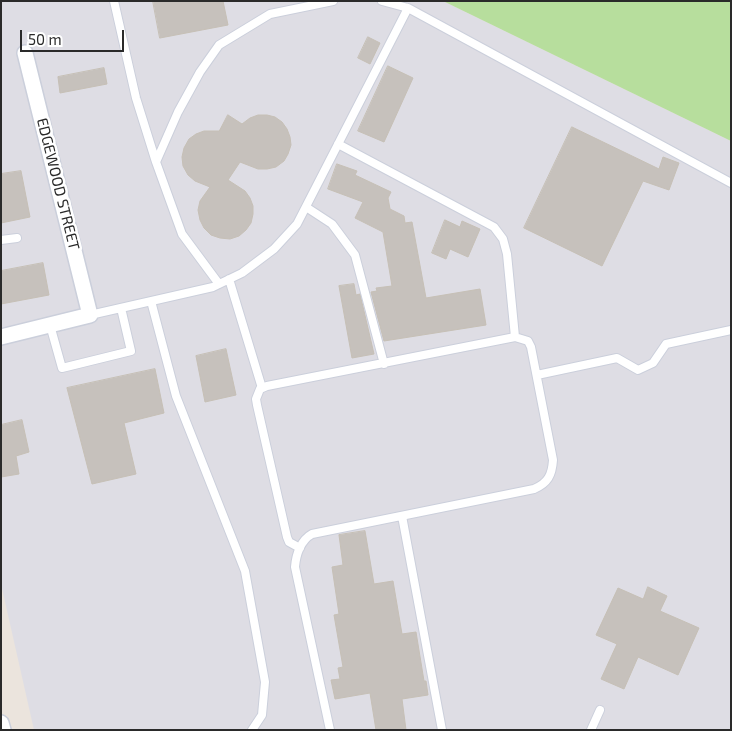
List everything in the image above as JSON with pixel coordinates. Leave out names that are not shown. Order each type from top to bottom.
[{"type":"street","name":"EDGEWOOD STREET","points":[[25,53],[90,315]]},
{"type":"street","points":[[1,337],[90,315]]},
{"type":"street","points":[[1,723],[3,730]]},
{"type":"lane","points":[[114,1],[136,98],[156,162],[182,234],[219,284]]},
{"type":"lane","points":[[156,162],[178,112],[200,72],[219,45],[270,14],[333,1]]},
{"type":"lane","points":[[382,1],[408,8],[731,183]]},
{"type":"lane","points":[[90,315],[213,287],[242,273],[274,249],[297,224],[408,8]]},
{"type":"lane","points":[[338,144],[494,227],[503,239],[507,254],[515,337]]},
{"type":"lane","points":[[306,207],[332,224],[355,255],[384,364]]},
{"type":"lane","points":[[1,240],[17,238]]},
{"type":"lane","points":[[229,279],[262,388]]},
{"type":"lane","points":[[151,301],[176,396],[245,571],[265,682],[262,716],[252,730]]},
{"type":"lane","points":[[50,325],[62,368],[131,351],[121,308]]},
{"type":"lane","points":[[537,375],[617,358],[638,370],[654,363],[666,344],[731,330]]},
{"type":"lane","points":[[300,548],[290,542],[287,537],[256,399],[262,388],[515,337],[528,342],[531,347],[537,375],[553,460],[548,480],[534,489],[312,534],[306,537],[300,548],[295,560],[295,567],[330,730]]},
{"type":"lane","points":[[402,516],[442,730]]},
{"type":"lane","points":[[591,730],[600,710]]},
{"type":"shaded area","points":[[1,1],[443,1],[731,141],[731,730],[34,730],[1,584]]},
{"type":"green space","points":[[443,1],[731,1],[731,141]]},
{"type":"building","points":[[153,1],[223,1],[228,25],[160,38]]},
{"type":"building","points":[[368,37],[380,43],[370,64],[358,58]]},
{"type":"building","points":[[388,66],[413,78],[384,142],[358,131]]},
{"type":"building","points":[[104,68],[107,84],[60,93],[58,77]]},
{"type":"building","points":[[228,115],[242,124],[258,115],[275,117],[287,129],[291,145],[284,161],[276,167],[258,169],[240,162],[228,180],[245,191],[253,206],[251,223],[239,236],[230,239],[211,235],[204,228],[198,210],[200,201],[210,187],[195,181],[188,175],[183,166],[182,157],[189,139],[204,131],[219,131]]},
{"type":"building","points":[[572,127],[659,169],[663,157],[679,163],[669,190],[643,181],[602,266],[524,228]]},
{"type":"building","points":[[337,164],[357,171],[355,175],[391,192],[388,198],[390,209],[404,216],[405,223],[412,222],[426,298],[480,289],[486,325],[384,341],[371,292],[377,291],[376,288],[392,286],[383,232],[355,218],[363,202],[328,189]]},
{"type":"building","points":[[21,171],[30,217],[1,223],[1,174]]},
{"type":"building","points":[[445,220],[460,227],[462,221],[480,229],[468,257],[450,249],[446,259],[432,253]]},
{"type":"building","points":[[43,263],[49,295],[1,304],[1,271]]},
{"type":"building","points":[[354,284],[356,295],[360,294],[374,354],[352,358],[339,286]]},
{"type":"building","points":[[226,349],[236,395],[205,402],[196,356]]},
{"type":"building","points":[[155,369],[164,413],[124,423],[136,474],[92,484],[67,388]]},
{"type":"building","points":[[22,420],[29,452],[16,456],[19,474],[1,477],[1,425]]},
{"type":"building","points":[[365,531],[374,584],[393,581],[402,634],[416,632],[428,695],[402,699],[406,730],[376,730],[370,693],[335,699],[331,680],[340,679],[338,668],[343,667],[334,615],[339,614],[332,567],[343,565],[339,535]]},
{"type":"building","points":[[648,587],[667,596],[660,611],[699,628],[678,675],[638,657],[624,689],[601,679],[617,644],[596,635],[618,588],[643,599]]}]
